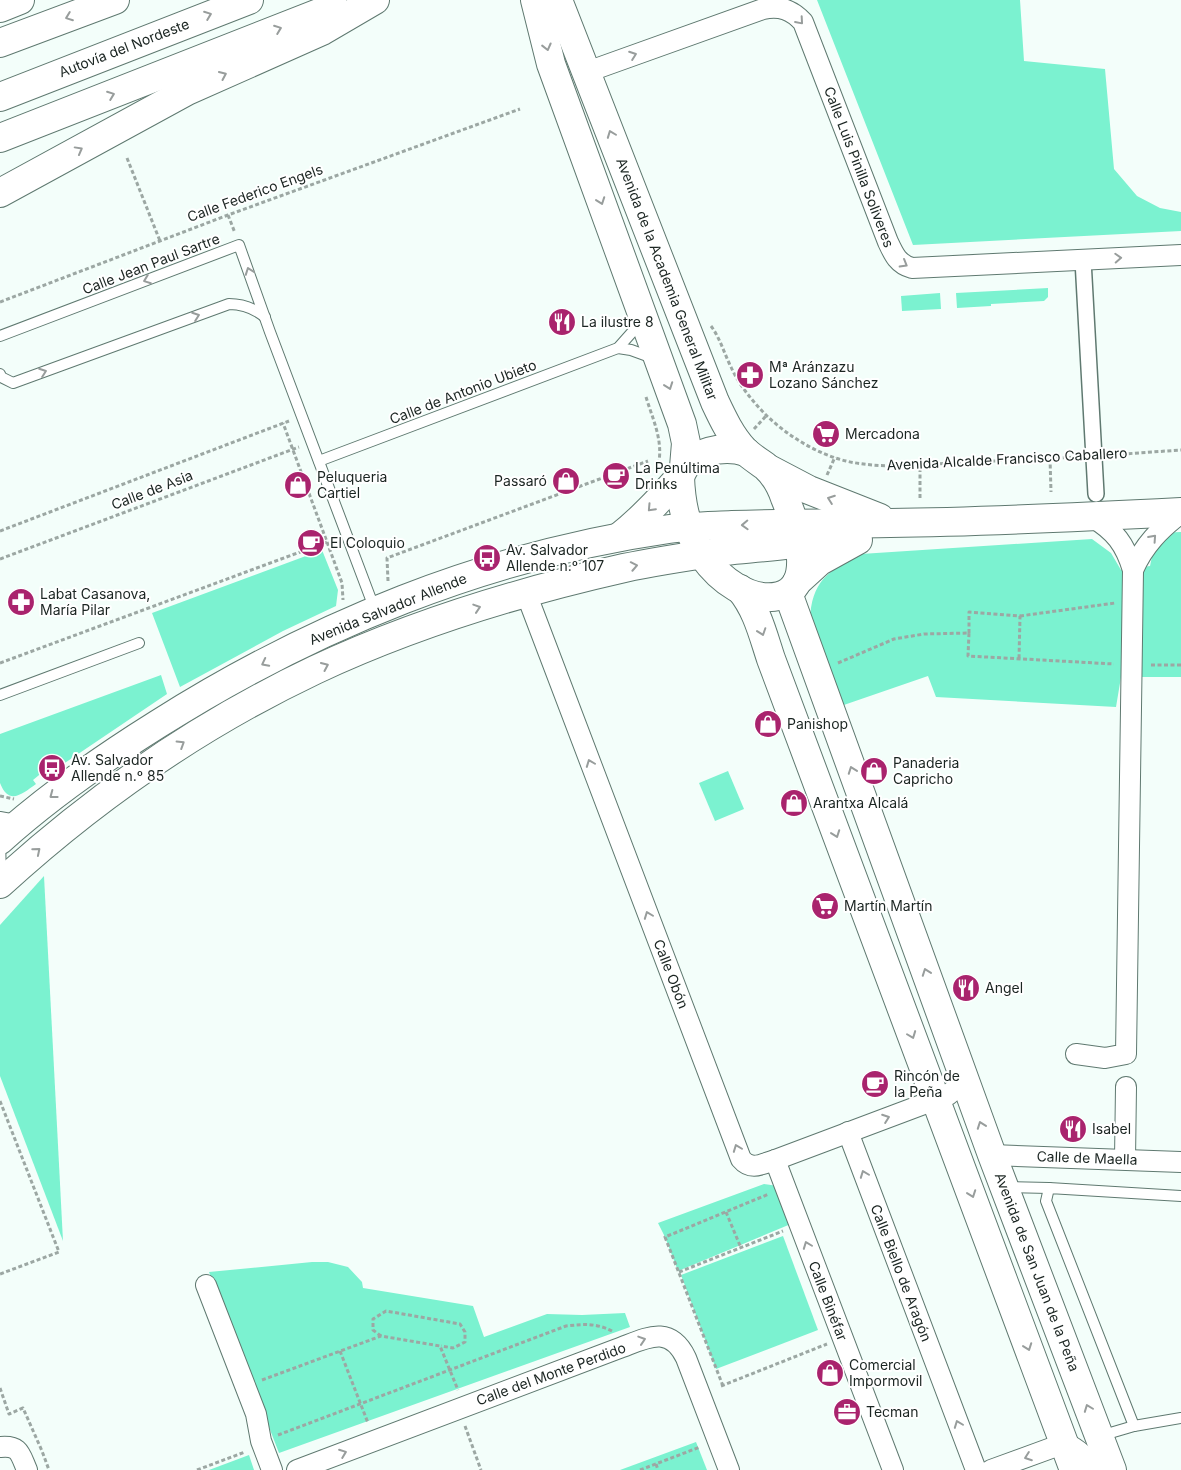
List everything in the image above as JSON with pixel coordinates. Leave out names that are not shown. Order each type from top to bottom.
[{"type":"main road","points":[[0,8],[20,0]]},
{"type":"main road","points":[[0,43],[115,0]]},
{"type":"main road","name":"Autovía del Nordeste","points":[[0,97],[249,0]]},
{"type":"main road","points":[[0,138],[352,0]]},
{"type":"main road","points":[[0,194],[187,91],[322,31],[375,0]]},
{"type":"main road","points":[[536,0],[551,64],[682,424],[686,443],[682,472],[682,502],[688,527],[702,555],[718,573],[740,589],[758,596],[776,596],[792,587],[820,561],[893,523]]},
{"type":"main road","name":"Avenida de la Academia General Militar","points":[[558,0],[715,402],[732,434],[779,485],[796,533]]},
{"type":"main road","points":[[619,537],[646,513],[697,456],[714,451],[736,449],[810,490],[893,523]]},
{"type":"main road","points":[[702,555],[796,533],[893,523],[1094,506],[1181,512]]},
{"type":"main road","name":"Avenida Salvador Allende","points":[[0,839],[15,811],[93,766],[204,696],[301,644],[433,588],[494,568],[619,537],[688,527],[796,533]]},
{"type":"main road","name":"Avenida de San Juan de la Peña","points":[[796,533],[800,568],[792,587],[816,672],[992,1155],[1112,1470]]},
{"type":"main road","name":"Avenida Salvador Allende","points":[[0,884],[54,837],[126,781],[184,742],[254,702],[314,671],[376,644],[452,616],[526,593],[626,568],[702,555]]},
{"type":"main road","points":[[740,589],[750,602],[756,616],[770,659],[1074,1470]]},
{"type":"street","name":"Calle Luis Pinilla Soliveres","points":[[587,72],[763,9],[780,7],[797,16],[803,22],[888,242],[898,260],[904,266],[912,268],[1181,255]]},
{"type":"street","points":[[1076,1054],[1105,1058],[1126,1054],[1133,601],[1133,570],[1129,557],[1116,534],[1107,526],[1094,506],[1094,456],[1083,260]]},
{"type":"street","points":[[1133,570],[1147,545],[1181,512]]},
{"type":"street","name":"Calle Obón","points":[[526,593],[742,1159],[746,1165],[751,1167],[775,1160],[936,1099]]},
{"type":"street","points":[[936,1099],[948,1095],[955,1090],[963,1074]]},
{"type":"street","points":[[1124,1159],[1126,1087]]},
{"type":"street","name":"Calle Biello de Aragón","points":[[848,1132],[976,1470]]},
{"type":"street","name":"Calle de Maella","points":[[992,1155],[1181,1162]]},
{"type":"street","name":"Calle Binéfar","points":[[775,1160],[893,1470]]},
{"type":"street","points":[[206,1285],[256,1414],[261,1443],[272,1470]]},
{"type":"street","name":"Calle del Monte Perdido","points":[[297,1470],[617,1349],[654,1337],[664,1336],[675,1341],[682,1349],[729,1470]]},
{"type":"street","points":[[991,1470],[1064,1443],[1088,1459],[1094,1470]]},
{"type":"street","points":[[0,1447],[14,1447],[19,1451],[27,1470]]},
{"type":"lane","name":"Calle Jean Paul Sartre","points":[[0,336],[240,245],[264,317],[375,611]]},
{"type":"lane","points":[[0,374],[14,383],[229,304],[240,304],[258,311],[264,317]]},
{"type":"lane","points":[[618,348],[634,330],[640,309]]},
{"type":"lane","points":[[618,348],[630,350],[660,361]]},
{"type":"lane","name":"Calle de Antonio Ubieto","points":[[319,461],[618,348]]},
{"type":"lane","points":[[0,695],[139,643]]},
{"type":"lane","name":"Avenida Salvador Allende","points":[[0,839],[0,884]]},
{"type":"lane","points":[[1005,1187],[1181,1196]]},
{"type":"lane","points":[[1049,1188],[1046,1201],[1134,1426]]},
{"type":"lane","points":[[1099,1436],[1134,1426],[1181,1418]]},
{"type":"path","name":"Calle Federico Engels","points":[[0,302],[160,241],[520,109]]},
{"type":"path","points":[[127,158],[160,241]]},
{"type":"path","name":"Avenida de la Academia General Militar","points":[[707,320],[717,334],[732,369],[744,389],[766,416],[782,430],[800,441],[835,457]]},
{"type":"path","points":[[0,531],[301,416]]},
{"type":"path","points":[[756,426],[766,416]]},
{"type":"path","points":[[283,423],[342,583],[343,601]]},
{"type":"path","name":"Calle de Asia","points":[[0,559],[311,442]]},
{"type":"path","name":"Avenida Alcalde Francisco Caballero","points":[[835,457],[876,465],[920,465],[1181,450]]},
{"type":"path","points":[[825,479],[835,457]]},
{"type":"path","points":[[1050,458],[1051,492]]},
{"type":"path","name":"Avenida Salvador Allende","points":[[388,582],[386,558],[648,461]]},
{"type":"path","points":[[920,465],[920,498]]},
{"type":"path","points":[[0,663],[327,542]]},
{"type":"path","points":[[1133,601],[1020,616],[969,612],[968,656],[1181,666]]},
{"type":"path","points":[[1019,659],[1020,616]]},
{"type":"path","points":[[816,672],[894,639],[924,634],[969,633]]},
{"type":"path","points":[[0,796],[15,811]]},
{"type":"path","points":[[0,1101],[59,1252],[0,1274]]},
{"type":"path","points":[[723,1386],[665,1236],[785,1188]]},
{"type":"path","points":[[726,1212],[741,1248]]},
{"type":"path","points":[[679,1272],[799,1225]]},
{"type":"path","points":[[386,1311],[460,1324],[465,1332],[466,1342],[453,1348],[381,1336],[373,1330],[373,1319],[386,1311]]},
{"type":"path","points":[[197,1470],[360,1404],[566,1326],[589,1323],[602,1326],[614,1332],[617,1349]]},
{"type":"path","points":[[245,1386],[381,1336]]},
{"type":"path","points":[[700,1395],[842,1338]]},
{"type":"path","points":[[440,1346],[450,1370],[481,1470]]},
{"type":"path","points":[[340,1351],[375,1441]]},
{"type":"path","points":[[0,1388],[9,1414],[23,1408],[42,1451],[48,1470]]},
{"type":"path","points":[[640,1470],[717,1440]]},
{"type":"path","points":[[656,1464],[658,1470]]},
{"type":"green space","points":[[817,0],[1020,0],[1024,61],[1105,69],[1114,169],[1137,196],[1160,208],[1181,212],[1181,231],[913,245]]},
{"type":"green space","points":[[1048,288],[1048,297],[1044,301],[957,308],[956,293]]},
{"type":"green space","points":[[940,293],[941,309],[902,311],[901,296]]},
{"type":"green space","points":[[1181,532],[1181,677],[1121,677],[1116,707],[936,697],[928,676],[838,707],[810,621],[811,607],[818,586],[824,578],[861,554],[1092,539],[1111,553],[1121,570],[1150,566],[1157,533]]},
{"type":"green space","points":[[322,550],[338,590],[336,606],[283,631],[180,687],[152,613]]},
{"type":"green space","points":[[161,675],[167,694],[47,775],[44,771],[33,780],[36,784],[26,791],[16,796],[7,794],[0,783],[0,734]]},
{"type":"green space","points":[[728,771],[744,809],[715,821],[699,783]]},
{"type":"green space","points":[[44,876],[63,1241],[0,1076],[0,925]]},
{"type":"green space","points":[[764,1184],[785,1187],[798,1221],[678,1271],[658,1223]]},
{"type":"green space","points":[[783,1236],[818,1330],[716,1369],[681,1275]]},
{"type":"green space","points":[[328,1262],[348,1267],[362,1282],[363,1288],[473,1306],[484,1337],[547,1314],[625,1313],[630,1327],[279,1453],[209,1272]]},
{"type":"green space","points":[[696,1442],[707,1470],[620,1470]]},
{"type":"green space","points":[[249,1455],[254,1470],[209,1470]]},
{"type":"place","name":"La ilustre 8","points":[[562,322]]},
{"type":"place","name":"Mª Aránzazu Lozano Sánchez","points":[[750,375]]},
{"type":"place","name":"Mercadona","points":[[826,434]]},
{"type":"place","name":"La Penúltima Drinks","points":[[616,476]]},
{"type":"place","name":"Passaró","points":[[566,481]]},
{"type":"place","name":"Peluqueria Cartiel","points":[[298,485]]},
{"type":"place","name":"El Coloquio","points":[[311,543]]},
{"type":"place","name":"Av. Salvador Allende n.º 107","points":[[487,558]]},
{"type":"place","name":"Labat Casanova, María Pilar","points":[[21,602]]},
{"type":"place","name":"Panishop","points":[[768,724]]},
{"type":"place","name":"Av. Salvador Allende n.º 85","points":[[52,768]]},
{"type":"place","name":"Panaderia Capricho","points":[[874,771]]},
{"type":"place","name":"Arantxa Alcalá","points":[[794,803]]},
{"type":"place","name":"Martín Martín","points":[[825,906]]},
{"type":"place","name":"Angel","points":[[966,988]]},
{"type":"place","name":"Rincón de la Peña","points":[[875,1084]]},
{"type":"place","name":"Isabel","points":[[1073,1129]]},
{"type":"place","name":"Comercial Impormovil","points":[[830,1373]]},
{"type":"place","name":"Tecman","points":[[847,1412]]}]
